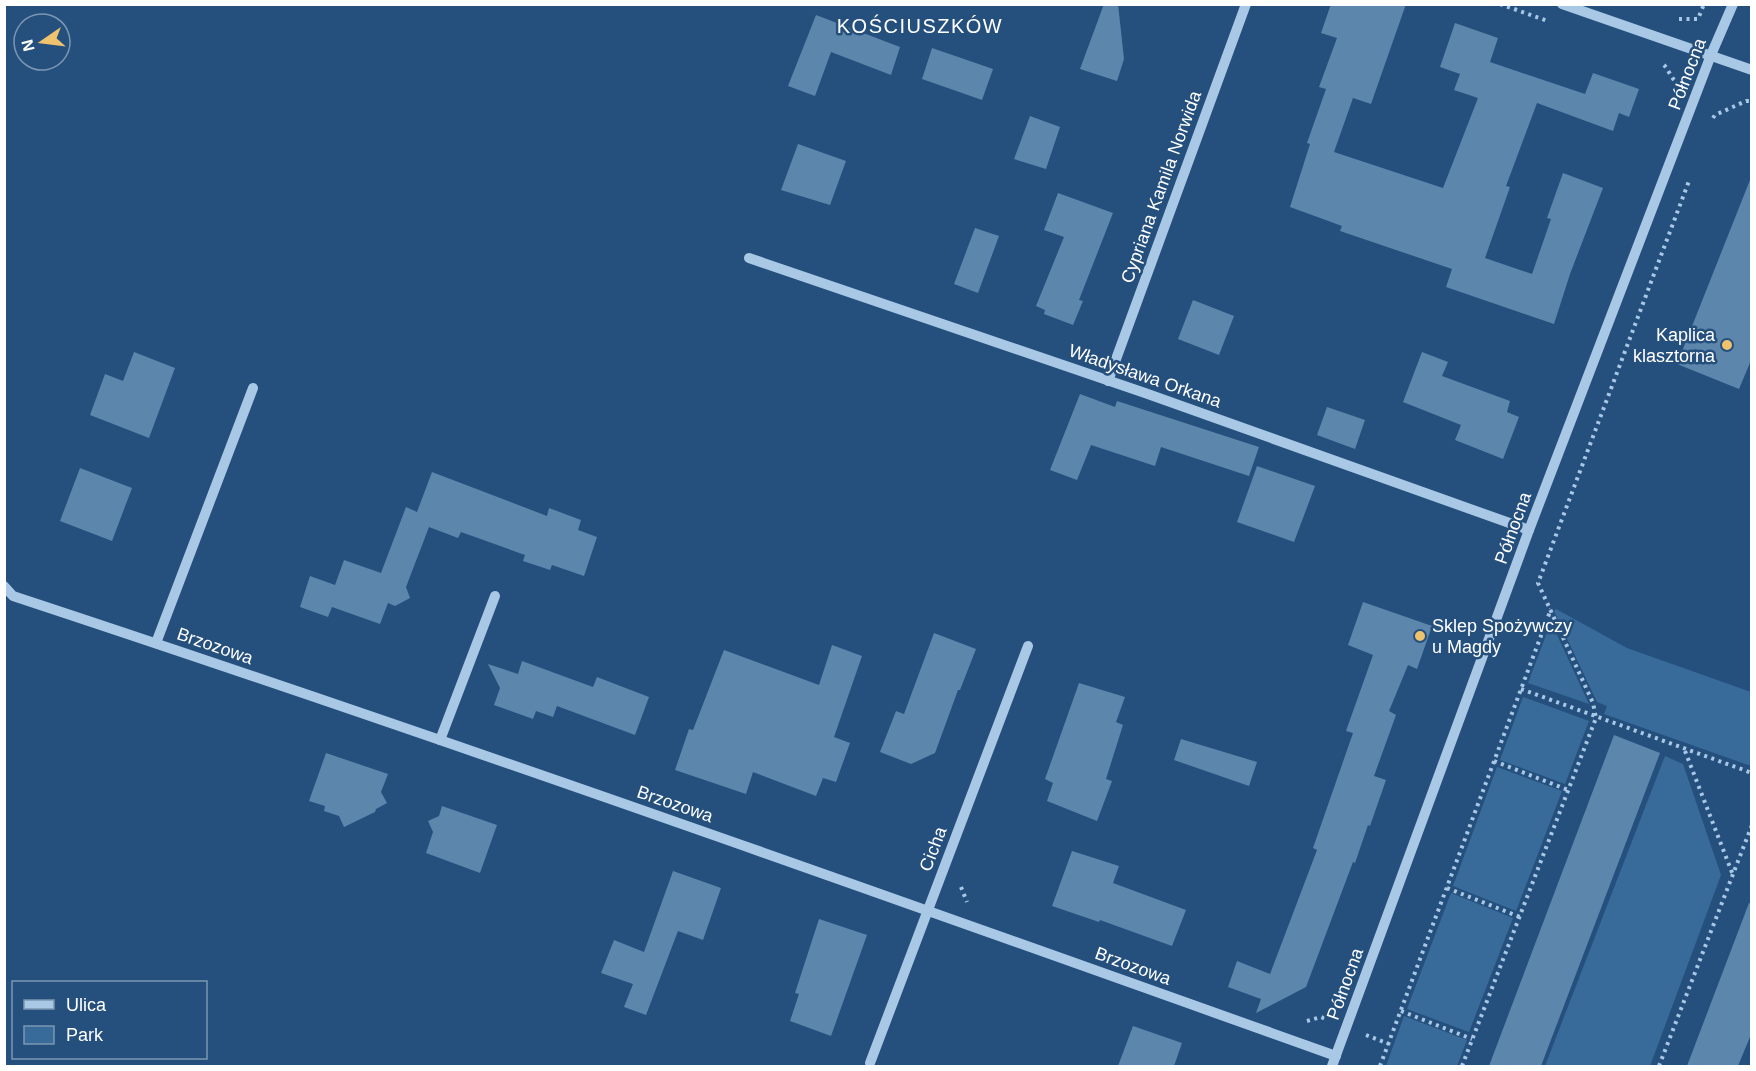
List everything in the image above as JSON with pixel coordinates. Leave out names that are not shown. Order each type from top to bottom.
[{"type":"street","name":"Cypriana Kamila Norwida","points":[[1108,381],[1246,4]]},
{"type":"street","points":[[1562,4],[1752,70]]},
{"type":"street","name":"Północna","points":[[1334,1061],[1529,530],[1711,55],[1733,4]]},
{"type":"street","name":"Władysława Orkana","points":[[749,258],[1108,381],[1529,530]]},
{"type":"street","points":[[156,643],[253,388]]},
{"type":"street","name":"Brzozowa","points":[[4,586],[13,596],[440,740],[927,910],[1334,1061]]},
{"type":"street","points":[[440,740],[495,596]]},
{"type":"street","name":"Cicha","points":[[870,1063],[1028,646]]},
{"type":"path","points":[[1711,125],[1715,115],[1746,101],[1752,101]]},
{"type":"path","points":[[1462,1066],[1596,718],[1593,703],[1538,583],[1691,177]]},
{"type":"path","points":[[1380,1066],[1551,609]]},
{"type":"path","points":[[1521,689],[1752,773]]},
{"type":"path","points":[[1684,750],[1733,875]]},
{"type":"path","points":[[1494,761],[1568,790]]},
{"type":"path","points":[[1659,1066],[1752,825]]},
{"type":"path","points":[[959,882],[968,904]]},
{"type":"path","points":[[1448,888],[1520,917]]},
{"type":"path","points":[[1401,1011],[1472,1039]]},
{"type":"path","points":[[1304,1021],[1320,1017],[1389,1044]]},
{"type":"green space","points":[[1556,609],[1627,648],[1751,692],[1751,766],[1604,714],[1607,706],[1597,702],[1554,611]]},
{"type":"green space","points":[[1551,622],[1589,704],[1528,683]]},
{"type":"green space","points":[[1523,697],[1589,721],[1565,784],[1500,760]]},
{"type":"green space","points":[[1665,756],[1683,764],[1721,875],[1650,1066],[1545,1066]]},
{"type":"green space","points":[[1497,767],[1562,791],[1516,911],[1453,886]]},
{"type":"green space","points":[[1451,893],[1513,918],[1469,1032],[1407,1009]]},
{"type":"green space","points":[[1404,1016],[1467,1040],[1457,1066],[1386,1066]]},
{"type":"building","points":[[1104,4],[1118,4],[1124,59],[1117,81],[1080,69]]},
{"type":"building","points":[[1331,4],[1406,4],[1371,104],[1353,98],[1334,152],[1443,188],[1478,98],[1454,90],[1460,74],[1440,67],[1455,23],[1498,38],[1490,62],[1585,94],[1593,73],[1639,89],[1629,117],[1619,113],[1613,131],[1537,103],[1506,186],[1510,187],[1485,258],[1532,274],[1551,219],[1547,218],[1563,173],[1603,188],[1570,274],[1554,324],[1446,287],[1452,269],[1340,231],[1342,226],[1290,207],[1310,144],[1307,143],[1326,89],[1319,87],[1337,38],[1321,33]]},
{"type":"building","points":[[816,15],[900,47],[891,75],[831,52],[815,96],[788,86]]},
{"type":"building","points":[[932,48],[993,69],[982,100],[922,79]]},
{"type":"building","points":[[1030,116],[1060,127],[1046,169],[1014,159]]},
{"type":"building","points":[[798,144],[846,161],[830,205],[781,190]]},
{"type":"building","points":[[1750,180],[1752,180],[1752,358],[1739,389],[1677,364]]},
{"type":"building","points":[[1058,193],[1113,213],[1079,300],[1083,301],[1073,325],[1044,314],[1045,310],[1036,306],[1064,237],[1044,230]]},
{"type":"building","points":[[975,228],[999,236],[978,293],[954,284]]},
{"type":"building","points":[[1193,300],[1234,316],[1219,355],[1178,339]]},
{"type":"building","points":[[134,352],[175,368],[149,438],[90,415],[105,374],[123,381]]},
{"type":"building","points":[[1422,352],[1448,362],[1442,376],[1510,401],[1507,412],[1519,417],[1503,459],[1455,440],[1461,425],[1403,402]]},
{"type":"building","points":[[1080,394],[1115,407],[1117,401],[1259,447],[1249,476],[1161,447],[1155,466],[1091,445],[1077,480],[1050,470]]},
{"type":"building","points":[[1327,407],[1365,420],[1355,449],[1317,435]]},
{"type":"building","points":[[1257,466],[1315,486],[1294,542],[1237,522]]},
{"type":"building","points":[[80,468],[132,488],[112,541],[60,521]]},
{"type":"building","points":[[432,472],[547,516],[549,508],[581,520],[578,530],[597,537],[584,576],[552,565],[550,570],[523,561],[525,555],[461,532],[458,538],[429,527],[406,587],[410,598],[395,606],[388,603],[380,624],[332,607],[328,617],[300,607],[310,576],[335,585],[344,560],[381,573],[406,507],[417,512]]},
{"type":"building","points":[[1363,602],[1432,626],[1417,669],[1408,665],[1389,711],[1396,715],[1374,776],[1386,780],[1306,987],[1256,1013],[1261,999],[1228,987],[1237,961],[1270,974],[1317,850],[1313,848],[1353,733],[1346,731],[1373,655],[1348,645]]},
{"type":"building","points":[[934,633],[976,649],[935,753],[911,764],[880,752],[896,711],[904,714]]},
{"type":"building","points":[[832,645],[862,656],[834,737],[850,743],[836,782],[823,778],[816,796],[753,772],[746,794],[675,770],[689,729],[693,730],[724,650],[819,685]]},
{"type":"building","points":[[522,661],[593,687],[597,677],[649,697],[635,735],[557,706],[553,717],[536,711],[533,719],[494,705],[500,688],[488,664],[518,674]]},
{"type":"building","points":[[1079,683],[1125,697],[1116,722],[1123,725],[1106,779],[1112,781],[1097,821],[1047,801],[1053,783],[1045,779]]},
{"type":"building","points":[[1614,735],[1660,753],[1541,1066],[1489,1066]]},
{"type":"building","points":[[1181,739],[1257,762],[1249,786],[1174,760]]},
{"type":"building","points":[[326,753],[388,774],[381,792],[387,803],[375,812],[344,827],[339,816],[324,811],[325,806],[309,801]]},
{"type":"building","points":[[442,806],[497,825],[480,873],[426,853],[433,832],[428,821],[439,816]]},
{"type":"building","points":[[1072,851],[1119,866],[1113,883],[1186,910],[1172,946],[1100,920],[1099,922],[1052,906]]},
{"type":"building","points":[[673,871],[721,888],[703,940],[678,931],[646,1015],[624,1007],[633,984],[601,973],[614,940],[644,952]]},
{"type":"building","points":[[1749,903],[1752,903],[1752,1032],[1738,1066],[1687,1066]]},
{"type":"building","points":[[819,919],[867,935],[831,1036],[790,1021],[799,994],[795,993]]},
{"type":"building","points":[[1133,1026],[1182,1043],[1174,1066],[1118,1066]]},
{"type":"place","name":"Kaplica klasztorna","points":[[1727,345]]},
{"type":"place","name":"Sklep Spożywczy u Magdy","points":[[1420,636]]},
{"type":"district","name":"KOŚCIUSZKÓW","points":[[920,26]]}]
